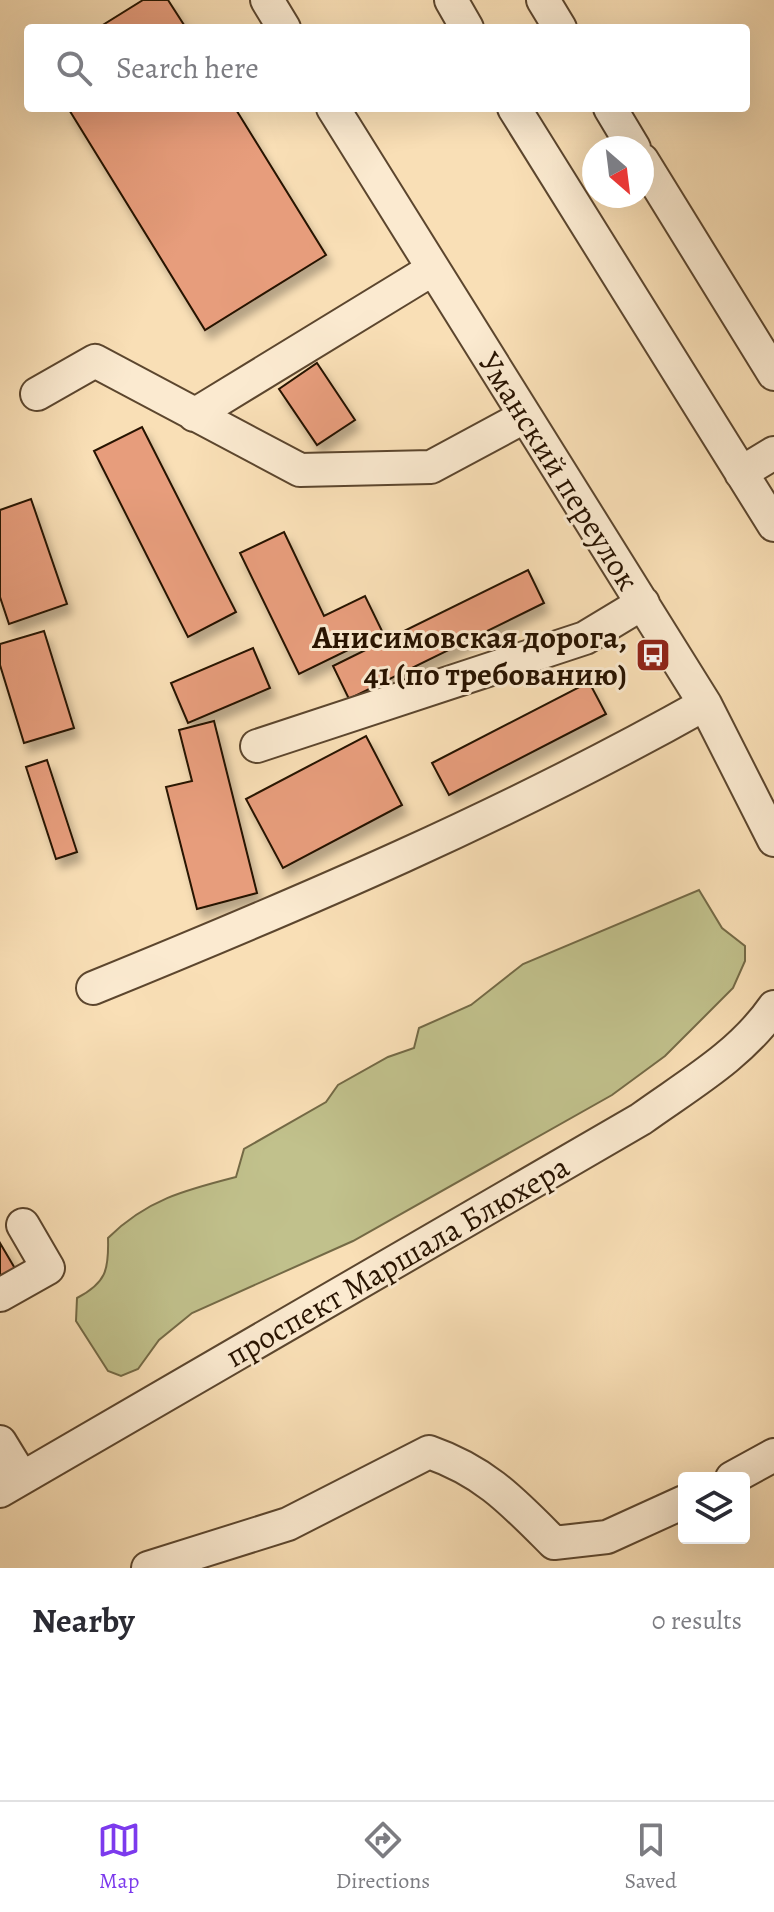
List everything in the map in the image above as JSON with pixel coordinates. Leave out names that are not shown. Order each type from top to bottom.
[{"type":"street","points":[[267,0],[282,24]]},
{"type":"street","points":[[451,0],[465,24]]},
{"type":"street","points":[[543,0],[558,24]]},
{"type":"street","name":"Уманский переулок","points":[[335,112],[705,704],[774,840]]},
{"type":"street","points":[[516,112],[774,525]]},
{"type":"street","points":[[612,112],[627,136]]},
{"type":"street","points":[[654,179],[774,374]]},
{"type":"street","points":[[194,415],[433,269]]},
{"type":"street","points":[[37,394],[95,361],[300,470],[431,467],[524,417]]},
{"type":"street","points":[[741,473],[774,453]]},
{"type":"street","points":[[257,746],[585,638],[643,603]]},
{"type":"street","points":[[93,988],[329,892],[607,759],[705,704]]},
{"type":"street","name":"проспект Маршала Блюхера","points":[[11,1484],[641,1119],[722,1063],[761,1025],[774,1007]]},
{"type":"street","points":[[0,1295],[48,1268],[23,1225]]},
{"type":"street","points":[[0,1442],[11,1484]]},
{"type":"street","points":[[148,1568],[288,1524],[429,1452],[462,1464],[496,1485],[554,1543],[607,1537],[678,1505]]},
{"type":"street","points":[[743,1472],[774,1455]]},
{"type":"green space","points":[[699,890],[722,928],[745,946],[745,961],[733,988],[665,1056],[612,1095],[353,1241],[192,1313],[159,1340],[138,1369],[121,1376],[108,1371],[76,1321],[77,1298],[100,1281],[108,1259],[108,1238],[122,1225],[167,1198],[236,1177],[244,1149],[326,1102],[338,1085],[388,1057],[414,1048],[419,1028],[471,1005],[523,964]]},
{"type":"building","points":[[143,0],[168,0],[183,24],[104,24]]},
{"type":"building","points":[[70,112],[237,112],[326,255],[205,330]]},
{"type":"building","points":[[317,363],[355,420],[317,445],[279,389]]},
{"type":"building","points":[[142,427],[236,612],[188,637],[94,451]]},
{"type":"building","points":[[31,499],[67,604],[9,624],[0,597],[0,510]]},
{"type":"building","points":[[284,532],[324,616],[365,596],[383,633],[299,674],[240,553]]},
{"type":"building","points":[[528,570],[544,603],[349,699],[333,666]]},
{"type":"building","points":[[44,631],[74,728],[24,743],[0,665],[0,644]]},
{"type":"building","points":[[253,648],[270,688],[188,723],[171,683]]},
{"type":"building","points":[[589,682],[606,714],[449,795],[432,763]]},
{"type":"building","points":[[214,721],[257,893],[197,909],[166,787],[192,781],[179,730]]},
{"type":"building","points":[[366,736],[402,805],[283,868],[246,799]]},
{"type":"building","points":[[47,760],[77,852],[56,859],[26,767]]},
{"type":"building","points":[[0,1243],[20,1277],[0,1288]]},
{"type":"place","name":"Анисимовская дорога, 41 (по требованию)","points":[[653,655]]}]
